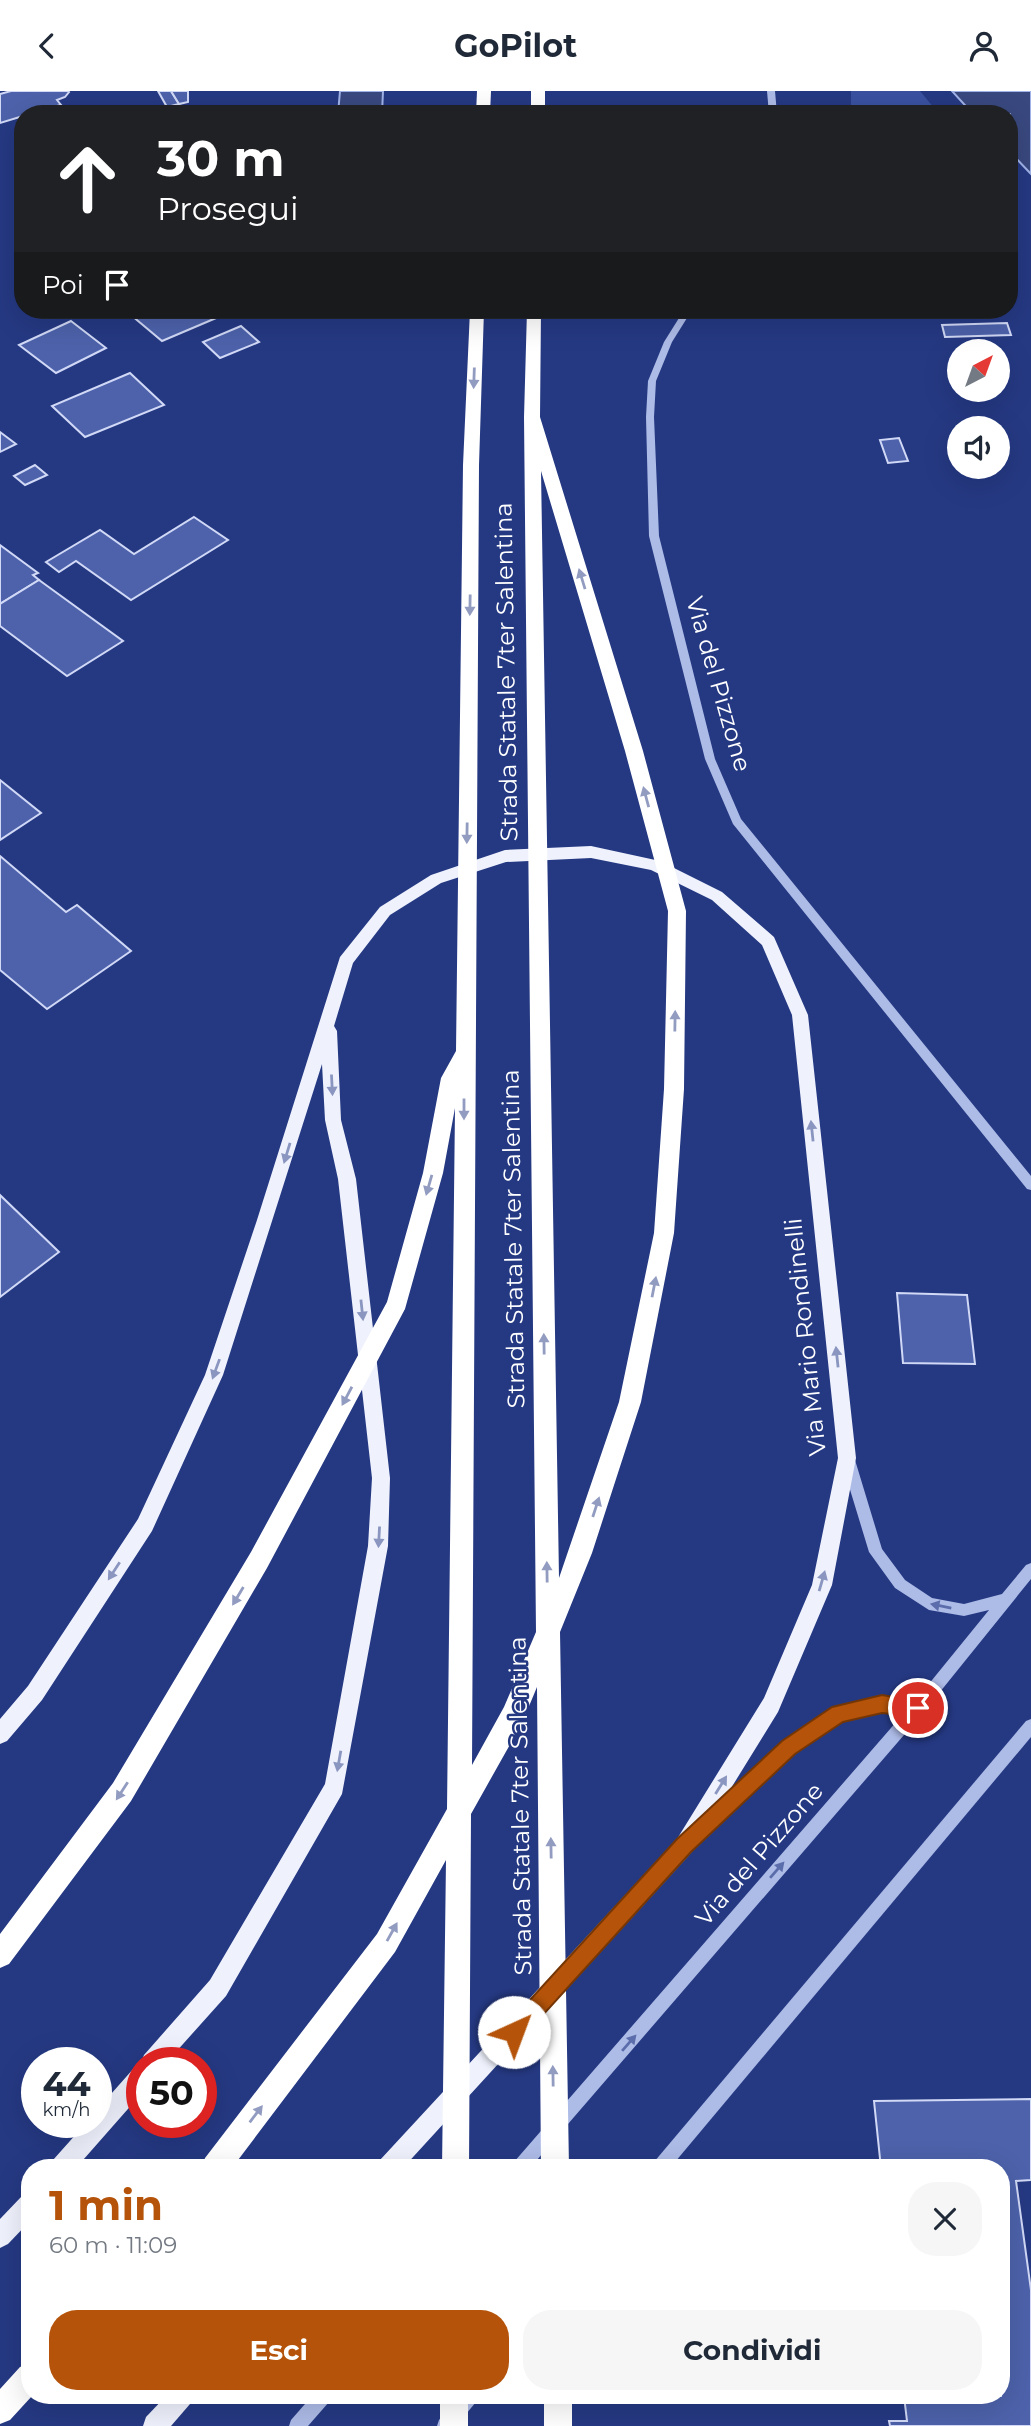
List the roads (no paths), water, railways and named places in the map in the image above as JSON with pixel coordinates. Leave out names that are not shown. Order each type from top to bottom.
[{"type":"highway","name":"Strada Statale 7ter Salentina","points":[[456,2159],[471,465],[477,319]]},
{"type":"highway","name":"Strada Statale 7ter Salentina","points":[[534,319],[532,417],[555,2159]]},
{"type":"highway","points":[[222,2159],[386,1943],[513,1715],[581,1553],[630,1402],[664,1233],[674,1089],[677,912],[634,751],[532,417]]},
{"type":"highway","points":[[0,1955],[122,1792],[259,1560],[397,1303],[433,1173],[451,1078],[465,1049]]},
{"type":"highway","points":[[0,2410],[21,2387]]},
{"type":"highway","points":[[454,2404],[454,2426]]},
{"type":"highway","points":[[558,2404],[558,2426]]},
{"type":"main road","name":"Via Mario Rondinelli","points":[[0,1734],[35,1693],[145,1525],[214,1375],[267,1220],[346,961],[385,911],[436,879],[505,856],[591,852],[654,866],[717,896],[768,941],[800,1015],[848,1458],[822,1585],[771,1705],[684,1846],[396,2159]]},
{"type":"main road","points":[[166,2047],[218,1988],[335,1787],[378,1546],[381,1478],[347,1179],[333,1120],[329,1017]]},
{"type":"main road","points":[[69,2159],[126,2093]]},
{"type":"main road","points":[[0,2236],[21,2214]]},
{"type":"main road","points":[[155,2426],[175,2404]]},
{"type":"street","name":"Via del Pizzone","points":[[682,319],[668,342],[652,381],[650,417],[654,535],[710,759],[737,821],[1031,1185]]},
{"type":"street","points":[[848,1458],[876,1552],[900,1584],[929,1604],[964,1610],[1007,1599]]},
{"type":"street","name":"Via del Pizzone","points":[[528,2159],[918,1708],[1031,1569]]},
{"type":"street","points":[[684,1846],[789,1748],[839,1714],[882,1704],[918,1708]]},
{"type":"street","points":[[668,2159],[1031,1726]]},
{"type":"street","points":[[297,2426],[316,2404]]},
{"type":"street","points":[[445,2426],[463,2404]]}]
